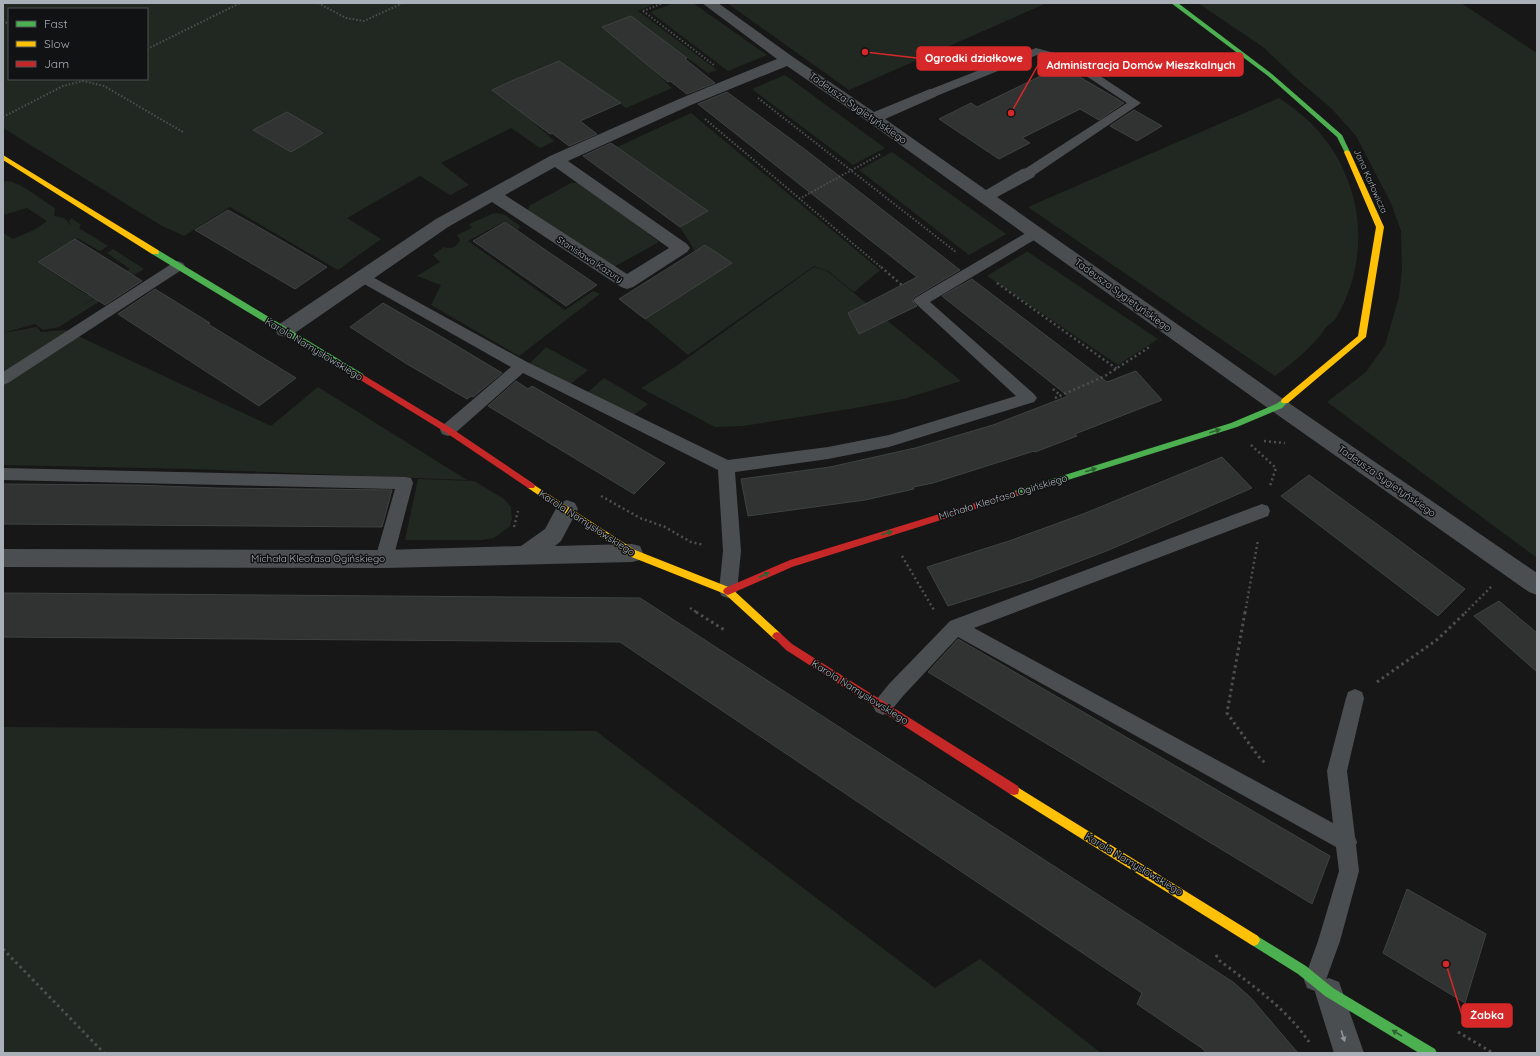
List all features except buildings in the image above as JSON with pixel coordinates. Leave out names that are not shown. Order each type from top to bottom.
[{"type":"street","name":"Tadeusza Sygietyńskiego","points":[[709,3],[788,60],[1036,232],[1279,406],[1537,585]]},
{"type":"street","name":"Jana Karłowicza","points":[[1174,3],[1270,75],[1340,136],[1380,228],[1362,337],[1279,406]]},
{"type":"street","points":[[284,330],[442,223],[556,160],[684,102],[737,82],[788,60]]},
{"type":"street","points":[[873,118],[930,94]]},
{"type":"street","name":"Karola Namysłowskiego","points":[[3,157],[178,266],[448,430],[632,553],[728,591],[789,647],[1065,822],[1205,908],[1302,970],[1322,986],[1431,1053]]},
{"type":"street","name":"Stanisława Kazury","points":[[493,195],[627,283],[681,248],[556,160]]},
{"type":"street","points":[[985,197],[1028,173]]},
{"type":"street","name":"Michała Kleofasa Ogińskiego","points":[[728,591],[790,564],[1234,425],[1279,406]]},
{"type":"street","points":[[526,555],[553,535],[566,509]]},
{"type":"street","name":"Michała Kleofasa Ogińskiego","points":[[3,558],[384,559],[632,553]]},
{"type":"street","points":[[1322,986],[1349,1053]]},
{"type":"lane","points":[[930,94],[1036,51],[1069,60],[1135,103],[1028,173]]},
{"type":"lane","points":[[362,277],[522,366],[726,467],[839,452],[890,441],[941,427],[992,407],[1029,398],[920,301],[1036,232]]},
{"type":"lane","points":[[3,378],[178,266]]},
{"type":"lane","points":[[448,430],[522,366]]},
{"type":"lane","points":[[726,467],[732,551],[728,591]]},
{"type":"lane","points":[[3,474],[405,483],[384,559]]},
{"type":"lane","points":[[883,706],[896,690],[956,627],[1262,511]]},
{"type":"lane","points":[[956,627],[1347,842]]},
{"type":"lane","points":[[1322,986],[1329,941],[1349,871],[1347,842],[1337,771],[1355,698]]},
{"type":"path","points":[[148,49],[240,3]]},
{"type":"path","points":[[318,3],[352,20],[359,21],[364,21],[403,3]]},
{"type":"path","points":[[663,3],[643,11],[737,82],[976,268],[1117,369]]},
{"type":"path","points":[[3,116],[67,84],[79,81],[91,82],[104,86],[183,132]]},
{"type":"path","points":[[684,102],[920,301]]},
{"type":"path","points":[[1234,425],[1245,439],[1276,468],[1262,511],[1256,556],[1227,712],[1258,756]]},
{"type":"path","points":[[1245,439],[1292,443]]},
{"type":"path","points":[[909,553],[901,555],[938,617],[956,627]]},
{"type":"path","points":[[1355,698],[1438,639],[1492,587]]},
{"type":"path","points":[[686,605],[733,635]]},
{"type":"path","points":[[3,949],[104,1053]]},
{"type":"path","points":[[1211,949],[1220,961],[1271,1000],[1301,1028],[1312,1047]]},
{"type":"shaded area","points":[[3,3],[657,3],[638,11],[717,70],[708,73],[630,17],[602,27],[636,54],[672,88],[626,108],[600,89],[529,118],[554,141],[540,148],[511,128],[441,163],[469,185],[450,195],[420,176],[347,218],[381,239],[338,270],[230,207],[184,236],[162,226],[3,128]]},
{"type":"shaded area","points":[[674,3],[693,3],[767,55],[728,71],[650,12]]},
{"type":"shaded area","points":[[727,3],[1047,3],[849,90]]},
{"type":"shaded area","points":[[1198,3],[1461,3],[1537,53],[1537,558],[1327,402],[1366,372],[1385,345],[1399,297],[1402,269],[1401,231],[1391,203],[1356,136],[1332,109],[1263,47]]},
{"type":"shaded area","points":[[785,75],[885,148],[853,165],[752,89]]},
{"type":"shaded area","points":[[1279,98],[1311,123],[1335,153],[1346,176],[1354,199],[1358,223],[1358,247],[1354,272],[1347,295],[1335,319],[1303,353],[1275,376],[1028,207]]},
{"type":"shaded area","points":[[691,113],[880,270],[854,292],[828,271],[814,266],[688,355],[645,319],[731,263],[706,245],[695,251],[680,227],[708,211],[625,153],[597,167],[589,160]]},
{"type":"shaded area","points":[[892,152],[1006,234],[969,255],[859,170]]},
{"type":"shaded area","points":[[6,181],[18,184],[55,208],[54,216],[64,218],[70,224],[68,226],[71,224],[69,222],[71,218],[81,225],[79,228],[108,246],[100,251],[77,238],[37,262],[87,295],[130,269],[107,253],[113,249],[144,269],[77,308],[108,291],[100,301],[59,327],[43,330],[35,324],[3,333],[3,233],[13,239],[34,230],[47,221],[27,208],[3,215],[3,183]]},
{"type":"shaded area","points":[[571,183],[580,183],[659,242],[614,267],[528,212],[529,206]]},
{"type":"shaded area","points":[[497,213],[505,215],[520,226],[518,230],[505,221],[468,241],[565,310],[593,291],[600,294],[519,356],[431,305],[441,285],[417,276],[440,262],[433,255],[444,247],[451,248],[455,246],[460,240],[457,235],[472,228],[469,224]]},
{"type":"shaded area","points":[[1028,251],[1158,339],[1118,365],[987,276]]},
{"type":"shaded area","points":[[814,267],[827,271],[961,381],[904,399],[743,426],[715,427],[641,388],[675,367]]},
{"type":"shaded area","points":[[37,327],[41,332],[65,330],[271,426],[318,387],[467,480],[193,469],[3,465],[3,333]]},
{"type":"shaded area","points":[[546,347],[588,370],[568,386],[529,364]]},
{"type":"shaded area","points":[[604,378],[648,404],[630,418],[586,394]]},
{"type":"shaded area","points":[[418,479],[474,481],[504,499],[511,507],[512,519],[510,526],[494,538],[482,540],[405,540]]},
{"type":"shaded area","points":[[3,727],[596,731],[935,988],[980,959],[1101,1053],[3,1053]]},
{"type":"traffic: fast","points":[[1174,3],[1270,75],[1340,136],[1347,152]]},
{"type":"traffic: fast","points":[[155,252],[360,376]]},
{"type":"traffic: fast","points":[[1014,494],[1234,425],[1279,406],[1285,401]]},
{"type":"traffic: fast","points":[[1254,940],[1302,970],[1329,992],[1431,1053]]},
{"type":"traffic: slow","points":[[1285,401],[1362,337],[1380,227],[1347,152]]},
{"type":"traffic: slow","points":[[3,157],[155,252]]},
{"type":"traffic: slow","points":[[531,486],[632,553],[728,591],[777,636]]},
{"type":"traffic: slow","points":[[1014,790],[1254,940]]},
{"type":"traffic: jam","points":[[360,376],[448,430],[531,486]]},
{"type":"traffic: jam","points":[[728,591],[790,564],[1014,494]]},
{"type":"traffic: jam","points":[[777,636],[789,647],[1014,790]]},
{"type":"place","name":"Ogrodki działkowe","points":[[865,52]]},
{"type":"place","name":"Administracja Domów Mieszkalnych","points":[[1011,113]]},
{"type":"place","name":"Żabka","points":[[1446,964]]}]
